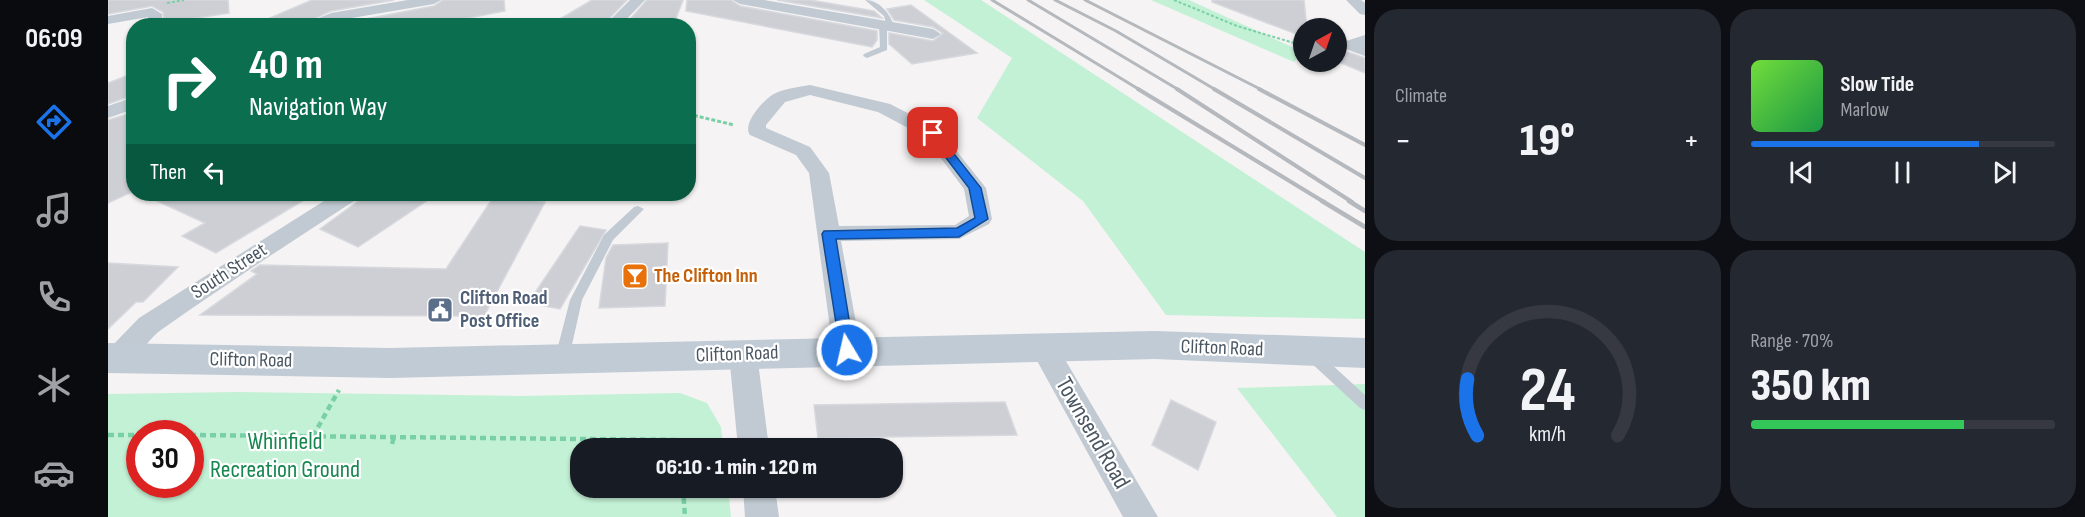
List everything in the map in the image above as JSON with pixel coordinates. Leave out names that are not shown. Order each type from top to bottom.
[{"type":"street","points":[[328,18],[434,0]]},
{"type":"street","points":[[619,18],[638,0]]},
{"type":"street","points":[[740,0],[933,34]]},
{"type":"street","points":[[1353,0],[1365,11]]},
{"type":"street","points":[[108,20],[152,12],[155,18]]},
{"type":"street","points":[[1347,45],[1365,40]]},
{"type":"street","points":[[1347,48],[1365,51]]},
{"type":"street","points":[[828,234],[959,232],[981,219],[975,188],[933,133],[884,108],[810,90],[779,98],[757,124],[757,130],[803,151],[819,173],[828,234],[847,350]]},
{"type":"street","points":[[108,113],[126,105]]},
{"type":"street","name":"South Street","points":[[113,358],[147,326],[338,201]]},
{"type":"street","name":"Clifton Road","points":[[113,358],[390,363],[847,350],[1155,345],[1365,353]]},
{"type":"street","name":"Townsend Road","points":[[1044,348],[1141,517]]},
{"type":"street","points":[[743,354],[753,438]]},
{"type":"street","points":[[760,498],[762,517]]},
{"type":"lane","points":[[867,56],[884,48],[887,15],[868,0]]},
{"type":"lane","points":[[562,358],[576,300],[608,238],[638,209]]},
{"type":"lane","points":[[1308,351],[1365,404]]},
{"type":"path","points":[[1174,0],[1219,21],[1293,43]]},
{"type":"path","points":[[696,116],[757,130]]},
{"type":"path","points":[[313,436],[354,361]]},
{"type":"path","points":[[108,435],[126,435]]},
{"type":"path","points":[[204,435],[570,439]]},
{"type":"path","points":[[392,444],[394,437]]},
{"type":"path","points":[[684,498],[685,517]]},
{"type":"green space","points":[[924,0],[981,0],[1365,252],[1365,319],[1166,315],[1083,201],[977,118],[1012,58]]},
{"type":"green space","points":[[1151,0],[1189,0],[1293,47],[1293,62]]},
{"type":"green space","points":[[1365,384],[1365,517],[1337,517],[1237,388]]},
{"type":"green space","name":"Whinfield Recreation Ground","points":[[238,392],[519,396],[680,393],[707,403],[721,427],[722,438],[570,438],[570,498],[729,498],[731,517],[108,517],[108,394]]},
{"type":"building","points":[[108,0],[228,0],[229,13],[196,18],[164,18],[163,12],[152,6],[108,14]]},
{"type":"building","points":[[312,0],[394,0],[331,11],[316,18],[270,18]]},
{"type":"building","points":[[443,0],[504,0],[505,11],[469,18],[371,18],[434,6]]},
{"type":"building","points":[[592,0],[627,0],[610,18],[562,18]]},
{"type":"building","points":[[647,0],[683,0],[676,18],[631,18]]},
{"type":"building","points":[[687,0],[731,0],[740,6],[877,31],[877,40],[872,47],[686,11]]},
{"type":"building","points":[[777,0],[810,0],[874,11],[882,18]]},
{"type":"building","points":[[1212,0],[1304,0],[1306,18],[1293,18],[1293,33],[1212,2]]},
{"type":"building","points":[[911,5],[977,53],[912,64],[889,44],[889,33],[933,41],[943,33],[933,27],[894,20],[887,9]]},
{"type":"building","points":[[1347,52],[1365,58],[1365,73],[1347,66]]},
{"type":"building","points":[[126,76],[126,98],[108,104],[108,83]]},
{"type":"building","points":[[126,114],[126,195],[108,203],[108,120]]},
{"type":"building","points":[[157,201],[302,201],[216,253],[182,236],[205,223]]},
{"type":"building","points":[[358,201],[427,201],[358,247],[320,229]]},
{"type":"building","points":[[491,201],[545,202],[484,316],[200,315],[257,274],[251,271],[260,265],[446,269]]},
{"type":"building","points":[[580,226],[606,230],[560,309],[528,303]]},
{"type":"building","name":"The Clifton Inn","points":[[668,243],[665,306],[599,308],[606,258],[613,245]]},
{"type":"building","points":[[108,263],[178,267],[143,302],[136,302],[108,329]]},
{"type":"building","points":[[1171,400],[1216,422],[1198,470],[1152,445]]},
{"type":"building","points":[[1005,402],[1017,435],[818,438],[814,405]]},
{"type":"railway","points":[[992,0],[1140,90]]},
{"type":"railway","points":[[1028,0],[1179,90]]},
{"type":"railway","points":[[1055,0],[1116,31],[1216,90]]},
{"type":"railway","points":[[1085,0],[1262,90]]},
{"type":"railway","points":[[1138,89],[1324,202]]},
{"type":"railway","points":[[1177,89],[1352,202]]},
{"type":"railway","points":[[1214,89],[1365,178]]},
{"type":"railway","points":[[1259,89],[1365,145]]},
{"type":"railway","points":[[1322,201],[1365,227]]},
{"type":"railway","points":[[1349,201],[1365,211]]},
{"type":"place","name":"The Clifton Inn","points":[[635,276]]},
{"type":"place","name":"Clifton Road Post Office","points":[[440,310]]},
{"type":"route","points":[[847,350],[828,234],[959,232],[981,219],[975,188],[933,133]]}]
